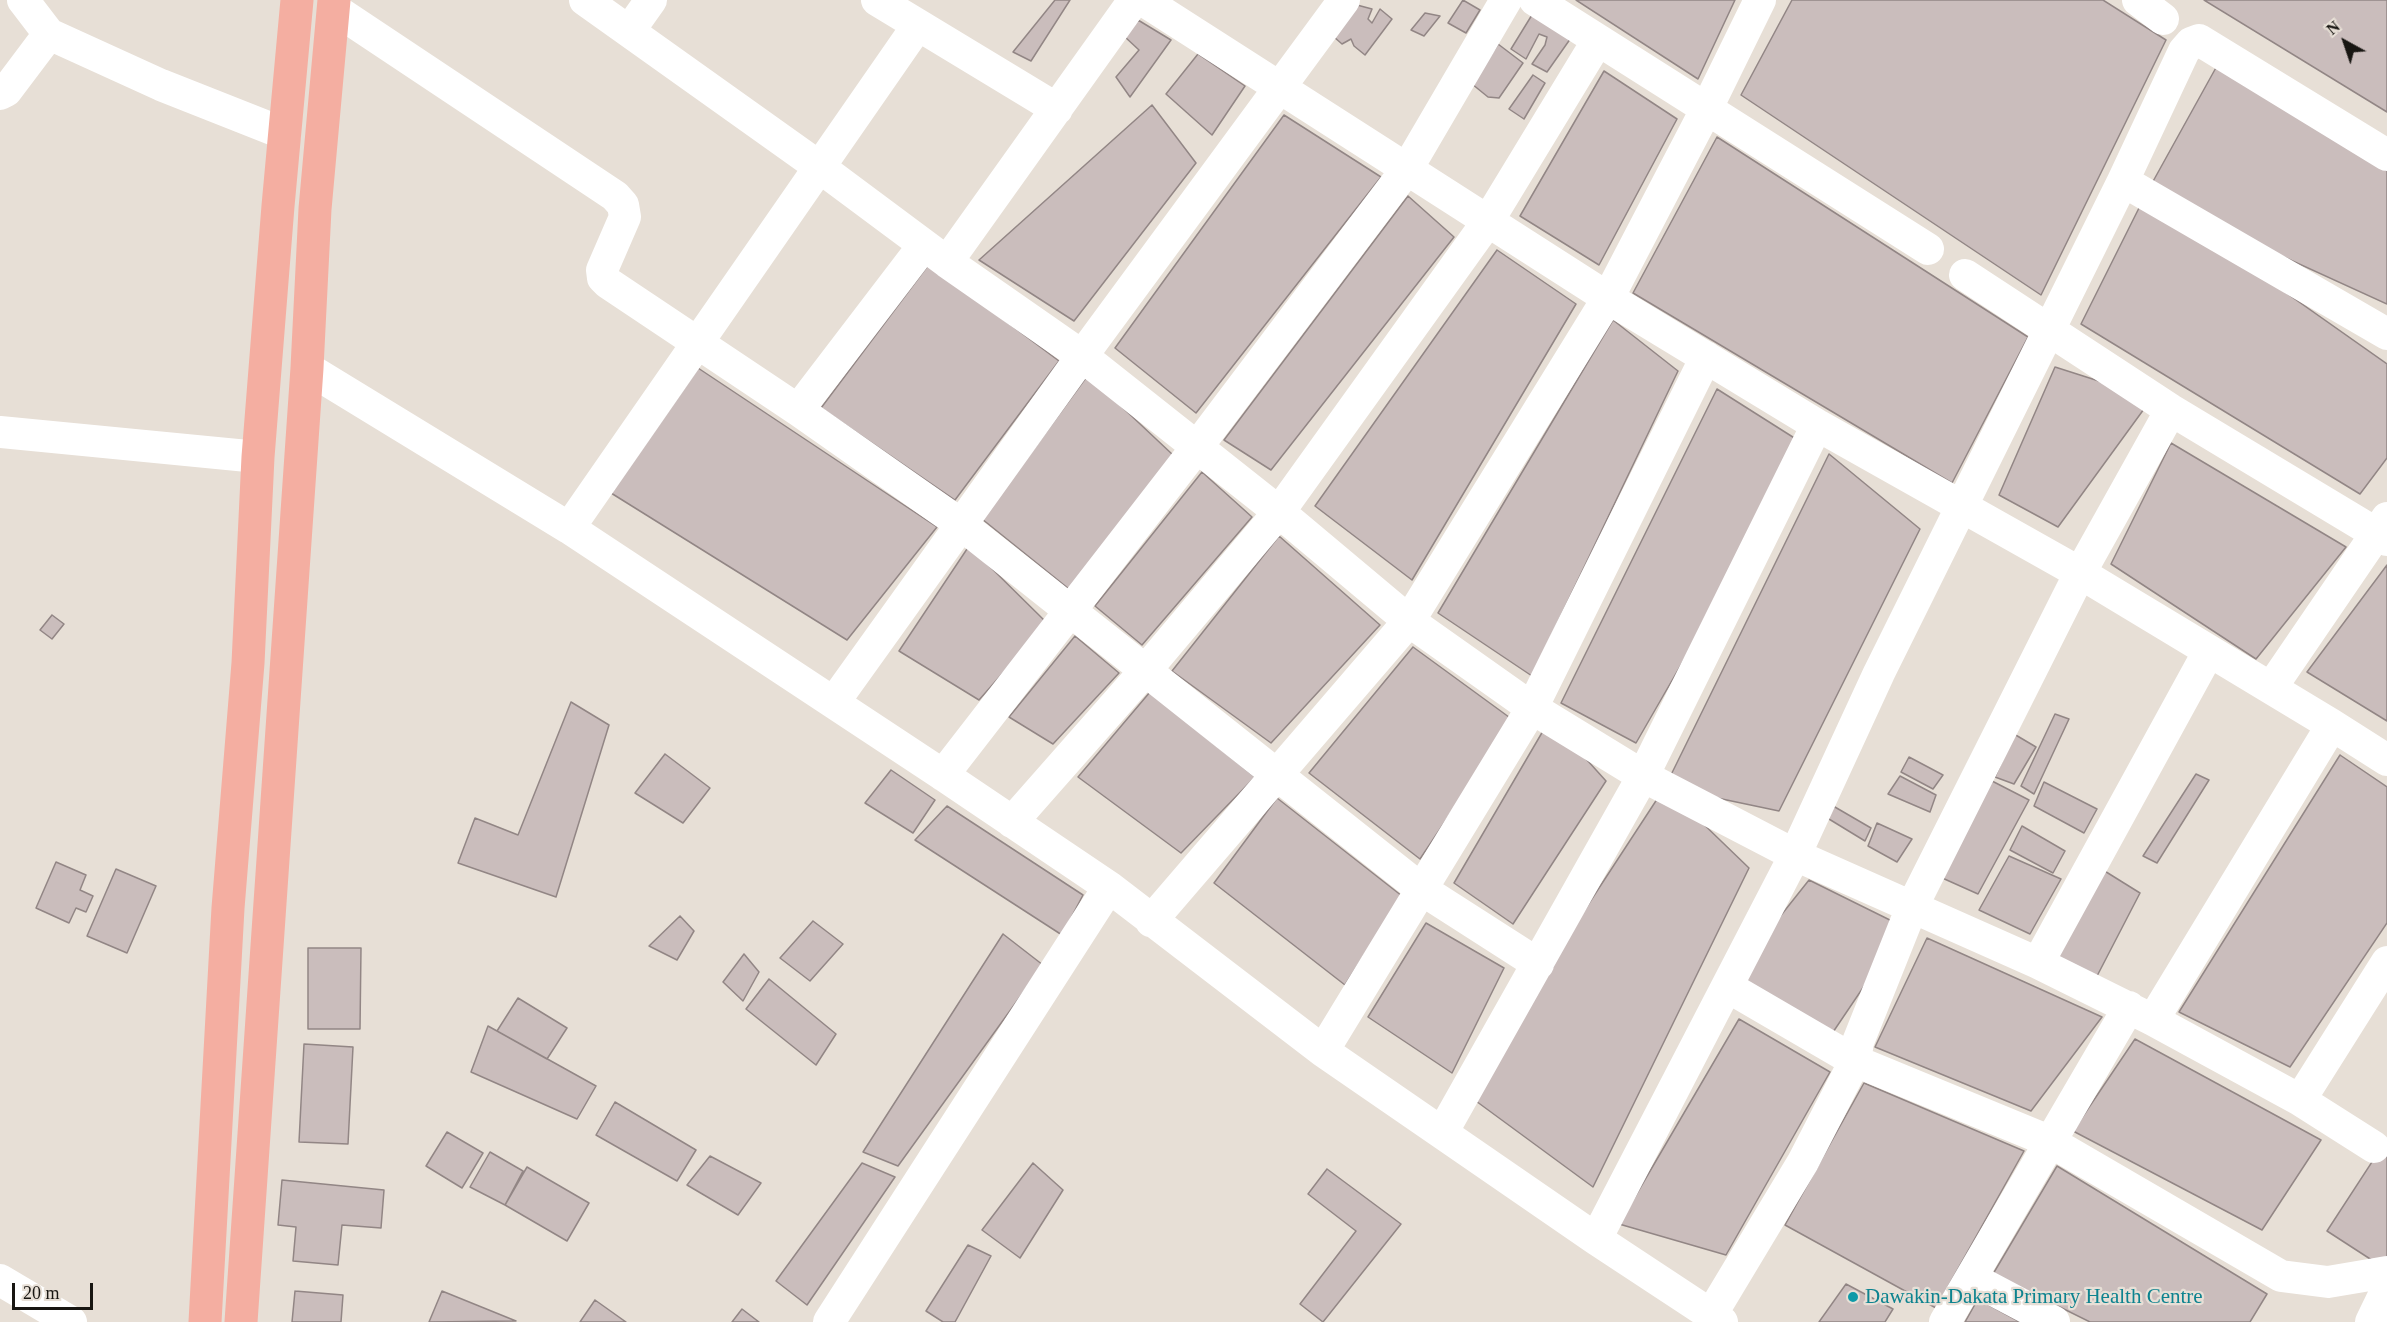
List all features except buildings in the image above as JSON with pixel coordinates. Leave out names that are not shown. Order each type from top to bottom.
[{"type":"main road","points":[[205,1322],[228,908],[248,663],[258,457],[297,0]]},
{"type":"main road","points":[[241,1322],[307,368],[315,209],[334,4]]},
{"type":"main road","points":[[278,206],[315,209]]},
{"type":"street","points":[[585,0],[818,166],[936,254],[1082,356],[1279,512],[1409,621],[1532,708],[1643,777],[1795,855],[2038,963],[2141,1014],[2300,1100],[2374,1147]]},
{"type":"street","points":[[629,31],[651,0]]},
{"type":"street","points":[[877,0],[1057,109]]},
{"type":"street","points":[[798,410],[936,254],[1057,109],[1134,0]]},
{"type":"street","points":[[1143,0],[1608,298],[1817,425],[2080,573],[2387,760]]},
{"type":"street","points":[[834,702],[1082,356],[1281,89],[1344,0]]},
{"type":"street","points":[[943,775],[1071,612],[1407,169],[1506,0]]},
{"type":"street","points":[[1534,0],[1928,249]]},
{"type":"street","points":[[1151,921],[1409,621],[1608,298],[1707,108],[1760,0]]},
{"type":"street","points":[[2138,0],[2163,20]]},
{"type":"street","points":[[26,2],[49,34],[161,85],[285,135]]},
{"type":"street","points":[[334,4],[615,196],[623,205],[625,217],[602,270],[603,278],[962,525],[1421,889],[1538,964]]},
{"type":"street","points":[[570,528],[818,166],[918,25]]},
{"type":"street","points":[[0,94],[6,91],[49,34]]},
{"type":"street","points":[[1012,822],[1145,671],[1279,512],[1488,221],[1598,40]]},
{"type":"street","points":[[1596,1239],[1795,855],[1879,673],[1963,508],[2184,51],[2191,43],[2199,40],[2387,154]]},
{"type":"street","points":[[2123,181],[2387,334]]},
{"type":"street","points":[[1965,275],[2171,410],[2384,531],[2271,688]]},
{"type":"street","points":[[1323,1051],[1532,708],[1706,357]]},
{"type":"street","points":[[307,368],[570,528],[943,775],[1109,887],[1323,1051],[1596,1239],[1716,1318],[1803,1161],[1855,1061],[1858,1042],[1912,908],[2080,573],[2171,410]]},
{"type":"street","points":[[1442,1133],[1643,777],[1817,425]]},
{"type":"street","points":[[0,432],[258,457]]},
{"type":"street","points":[[2038,963],[2209,651]]},
{"type":"street","points":[[1945,1322],[2049,1141],[2141,1014],[2332,725]]},
{"type":"street","points":[[829,1322],[1109,887]]},
{"type":"street","points":[[2300,1100],[2387,962]]},
{"type":"street","points":[[1728,987],[1855,1061],[2049,1141],[2281,1276],[2328,1282],[2387,1272]]},
{"type":"street","points":[[1971,1278],[2054,1322]]},
{"type":"street","points":[[0,1280],[71,1322]]},
{"type":"street","points":[[2371,1322],[2387,1288]]},
{"type":"place","name":"Dawakin-Dakata Primary Health Centre","points":[[1853,1297]]}]
